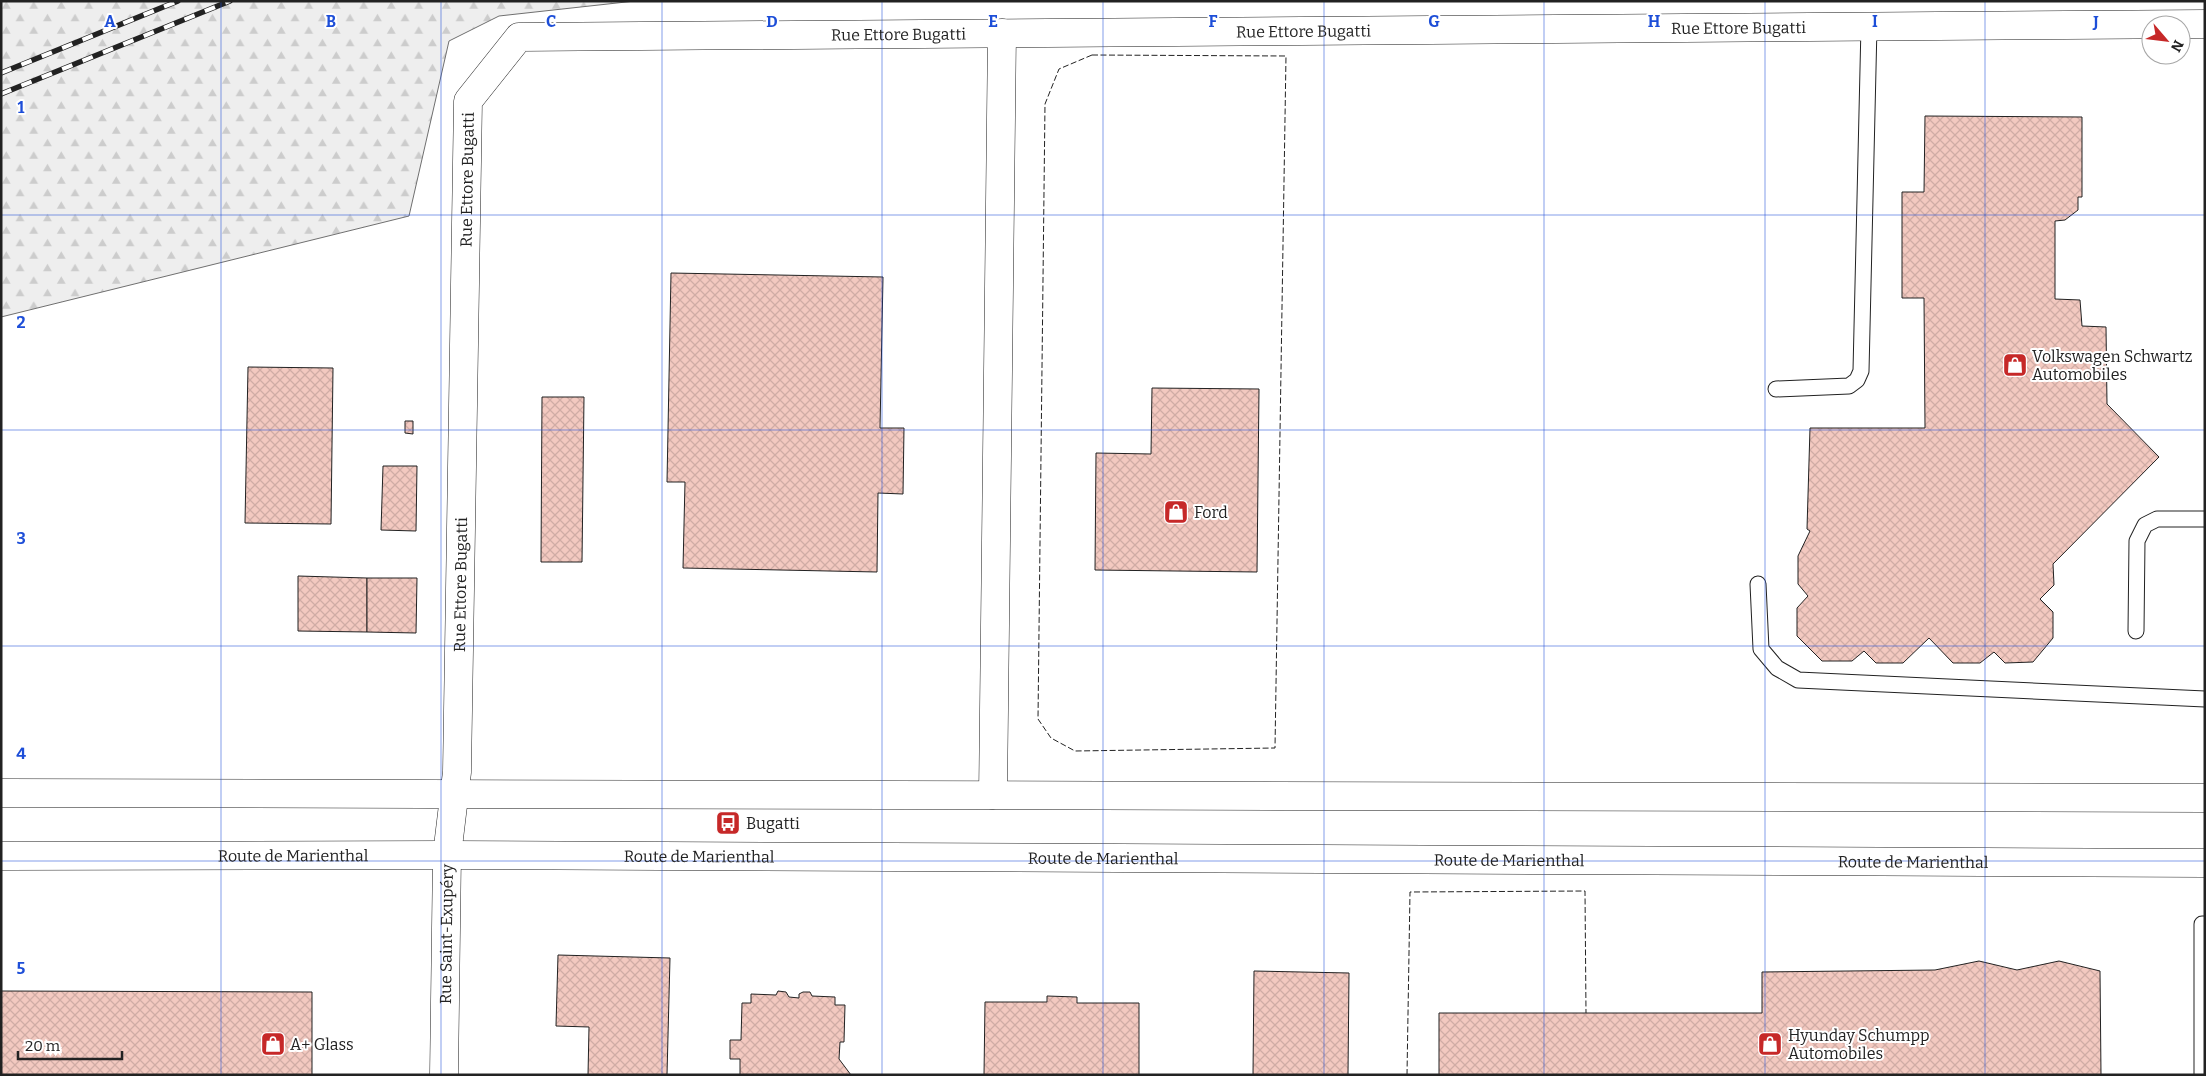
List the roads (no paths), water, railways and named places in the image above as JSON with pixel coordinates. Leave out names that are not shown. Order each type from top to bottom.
[{"type":"street","name":"Rue Ettore Bugatti","points":[[453,794],[457,772],[468,101],[519,37],[2205,24]]},
{"type":"street","points":[[993,795],[1002,33]]},
{"type":"street","points":[[1,793],[2205,798]]},
{"type":"street","name":"Rue Saint-Exupéry","points":[[444,1075],[447,855],[453,794]]},
{"type":"street","name":"Route de Marienthal","points":[[1,856],[447,855],[2205,863]]},
{"type":"lane","points":[[1776,389],[1849,386],[1857,380],[1861,371],[1870,26]]},
{"type":"lane","points":[[2136,631],[2137,541],[2145,526],[2157,519],[2205,519]]},
{"type":"lane","points":[[1758,584],[1761,649],[1777,668],[1798,680],[2205,698]]},
{"type":"lane","points":[[2202,1075],[2202,924],[2205,924]]},
{"type":"railway","points":[[1,73],[178,1]]},
{"type":"railway","points":[[1,94],[230,1]]},
{"type":"place","name":"Volkswagen Schwartz Automobiles","points":[[2015,365]]},
{"type":"place","name":"Ford","points":[[1176,512]]},
{"type":"place","name":"Bugatti","points":[[728,823]]},
{"type":"place","name":"A+ Glass","points":[[273,1044]]},
{"type":"place","name":"Hyunday Schumpp Automobiles","points":[[1770,1044]]}]
